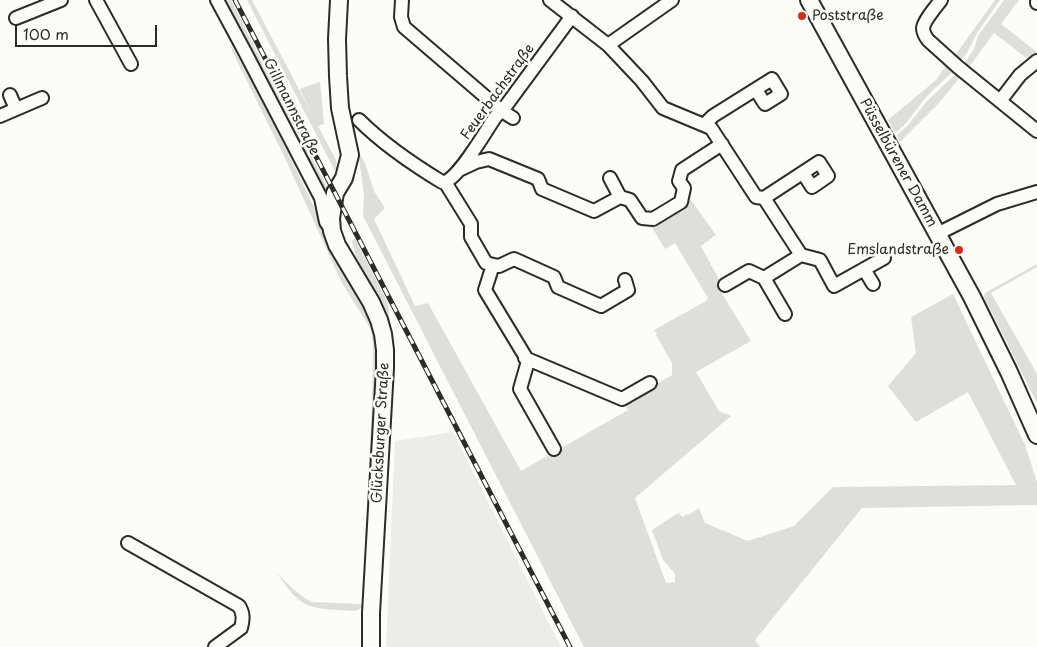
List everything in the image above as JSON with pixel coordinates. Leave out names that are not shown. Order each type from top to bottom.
[{"type":"main road","points":[[332,231],[331,218],[335,193],[344,178],[350,155],[340,108],[338,76],[339,0]]},
{"type":"main road","name":"Püsselbürener Damm","points":[[809,0],[976,306],[1009,372],[1037,435]]},
{"type":"main road","name":"Glücksburger Straße","points":[[332,231],[337,245],[371,302],[383,334],[386,350],[371,613],[371,647]]},
{"type":"street","points":[[16,18],[61,0]]},
{"type":"street","points":[[96,0],[131,64]]},
{"type":"street","name":"Gillmannstraße","points":[[217,0],[321,198],[326,222],[332,231]]},
{"type":"street","points":[[402,0],[401,18],[404,27],[513,118]]},
{"type":"street","points":[[550,0],[608,45],[642,80],[663,108],[711,128],[756,197],[764,198],[803,173]]},
{"type":"street","points":[[608,45],[672,0]]},
{"type":"street","points":[[941,0],[923,29],[928,40],[958,67],[1037,131]]},
{"type":"street","name":"Feuerbachstraße","points":[[446,182],[461,169],[496,116],[572,16]]},
{"type":"street","points":[[1000,101],[1020,75],[1037,61]]},
{"type":"street","points":[[704,125],[713,116],[756,90]]},
{"type":"street","points":[[10,95],[16,109]]},
{"type":"street","points":[[0,116],[42,98]]},
{"type":"street","points":[[359,120],[372,133],[415,164],[442,182],[446,182],[471,224],[471,236],[486,262],[499,266],[514,259],[554,277],[558,287],[601,306],[628,290],[625,280]]},
{"type":"street","points":[[461,169],[476,162],[490,159],[538,179],[542,189],[594,211],[620,197],[630,200],[642,218],[653,219],[681,202],[684,188],[679,181],[682,170],[722,144]]},
{"type":"street","points":[[610,178],[620,197]]},
{"type":"street","points":[[937,234],[997,204],[1037,192]]},
{"type":"street","points":[[764,198],[801,254],[820,260],[834,286],[884,258]]},
{"type":"street","points":[[764,278],[801,254]]},
{"type":"street","points":[[493,265],[485,290],[528,361],[520,389],[554,449]]},
{"type":"street","points":[[864,269],[873,284]]},
{"type":"street","points":[[725,285],[749,271],[764,278],[785,314]]},
{"type":"street","points":[[525,358],[622,404],[650,384]]},
{"type":"street","points":[[128,543],[238,606],[243,617],[240,628],[214,647]]},
{"type":"shaded area","points":[[222,0],[231,0],[329,190],[329,195],[324,199]]},
{"type":"shaded area","points":[[247,0],[252,0],[312,114],[300,89],[320,82],[324,124],[318,126],[336,160],[337,167],[335,171]]},
{"type":"shaded area","points":[[995,0],[1000,0],[977,33],[967,53],[958,63],[953,58]]},
{"type":"shaded area","points":[[1004,0],[1019,0],[1001,24],[1037,52],[1037,56],[1029,60],[994,33],[967,70],[962,66],[974,49],[978,36]]},
{"type":"shaded area","points":[[230,43],[250,78],[374,325],[378,351],[365,606],[356,611],[316,608],[308,605],[295,597],[277,573],[298,593],[312,602],[362,604],[372,404],[373,342],[370,328],[342,283],[284,156],[233,53]]},
{"type":"shaded area","points":[[949,61],[956,68],[920,104],[907,122],[895,133],[888,120],[936,80]]},
{"type":"shaded area","points":[[959,71],[963,74],[938,104],[900,142],[897,135],[908,125],[927,101]]},
{"type":"shaded area","points":[[358,151],[365,163],[374,191],[385,208],[374,219],[415,306],[428,303],[521,471],[628,410],[624,403],[672,375],[672,363],[654,330],[706,301],[708,298],[675,243],[665,249],[650,224],[691,200],[716,235],[701,246],[724,289],[721,292],[751,341],[696,372],[719,411],[731,416],[635,498],[666,583],[675,582],[675,574],[663,560],[652,530],[678,513],[684,517],[685,514],[688,515],[699,508],[705,523],[748,541],[794,526],[833,487],[1016,485],[968,392],[916,422],[888,386],[916,353],[911,317],[953,294],[1025,445],[1037,482],[1037,505],[862,508],[755,640],[760,647],[584,647],[363,216],[364,195]]},
{"type":"shaded area","points":[[353,239],[355,239],[388,303],[392,341],[389,433],[373,297],[356,257]]},
{"type":"shaded area","points":[[1037,264],[1037,267],[991,293],[1037,374],[1037,403],[984,297],[985,293]]},
{"type":"shaded area","points":[[453,432],[561,647],[386,647],[395,441]]},
{"type":"railway","points":[[235,0],[570,647]]},
{"type":"place","name":"Poststraße","points":[[802,16]]},
{"type":"place","name":"Emslandstraße","points":[[959,250]]}]
